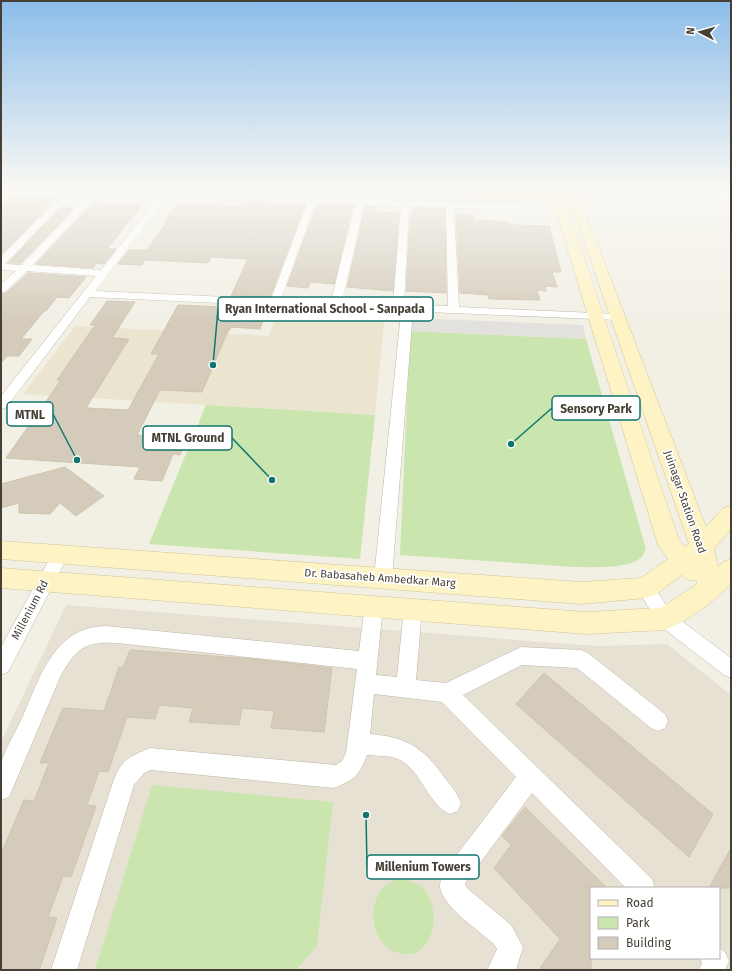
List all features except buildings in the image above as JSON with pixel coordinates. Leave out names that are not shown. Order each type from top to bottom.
[{"type":"street","points":[[1,263],[30,233]]},
{"type":"street","points":[[1,290],[25,268],[58,233]]},
{"type":"street","points":[[1,405],[7,390],[88,294],[134,233]]},
{"type":"street","points":[[275,302],[300,233]]},
{"type":"street","points":[[336,305],[353,233]]},
{"type":"street","points":[[383,578],[406,323],[398,308],[404,233]]},
{"type":"street","points":[[451,233],[454,310]]},
{"type":"street","name":"Juinagar Station Road","points":[[574,233],[596,316],[669,545],[710,589]]},
{"type":"street","name":"Juinagar Station Road","points":[[582,233],[618,317],[702,547],[710,589]]},
{"type":"street","points":[[1,267],[103,273]]},
{"type":"street","points":[[88,294],[618,317]]},
{"type":"street","points":[[731,514],[702,547],[646,588],[665,619],[731,669]]},
{"type":"street","name":"Dr. Babasaheb Ambedkar Marg","points":[[1,550],[581,593],[646,588]]},
{"type":"street","name":"Millenium Rd","points":[[1,666],[61,554]]},
{"type":"street","points":[[1,578],[586,623],[665,619],[710,589],[731,568]]},
{"type":"street","points":[[64,970],[125,779],[136,765],[150,758],[334,776],[345,773],[352,766],[357,753],[374,606]]},
{"type":"street","points":[[406,688],[413,610]]},
{"type":"street","points":[[1,789],[45,689],[59,662],[73,644],[86,636],[117,634],[368,661]]},
{"type":"street","points":[[365,683],[447,693],[521,656],[581,660],[658,721]]},
{"type":"street","points":[[447,693],[642,887]]},
{"type":"street","points":[[358,743],[398,748],[407,753],[417,762],[450,803]]},
{"type":"street","points":[[500,970],[507,960],[510,947],[502,934],[458,897],[453,890],[452,885],[454,877],[531,776]]},
{"type":"street","points":[[712,970],[716,961],[714,959]]},
{"type":"shaded area","points":[[279,308],[385,312],[375,415],[23,394],[75,326],[269,336]]},
{"type":"shaded area","points":[[411,318],[583,325],[586,339],[410,331]]},
{"type":"shaded area","points":[[66,605],[597,646],[667,644],[731,695],[731,970],[1,970],[1,742]]},
{"type":"green space","points":[[410,331],[586,339],[646,549],[642,557],[633,562],[617,566],[575,567],[400,555]]},
{"type":"green space","points":[[206,405],[375,415],[360,559],[149,544]]},
{"type":"green space","points":[[152,785],[333,802],[317,946],[296,970],[95,970]]},
{"type":"green space","points":[[398,879],[415,883],[426,892],[432,906],[434,921],[431,935],[424,947],[413,954],[399,953],[386,946],[380,939],[374,921],[373,912],[378,896],[390,883]]},
{"type":"place","name":"Ryan International School - Sanpada","points":[[213,365]]},
{"type":"place","name":"Sensory Park","points":[[511,444]]},
{"type":"place","name":"MTNL","points":[[77,460]]},
{"type":"place","name":"MTNL Ground","points":[[272,480]]},
{"type":"place","name":"Millenium Towers","points":[[366,815]]}]
